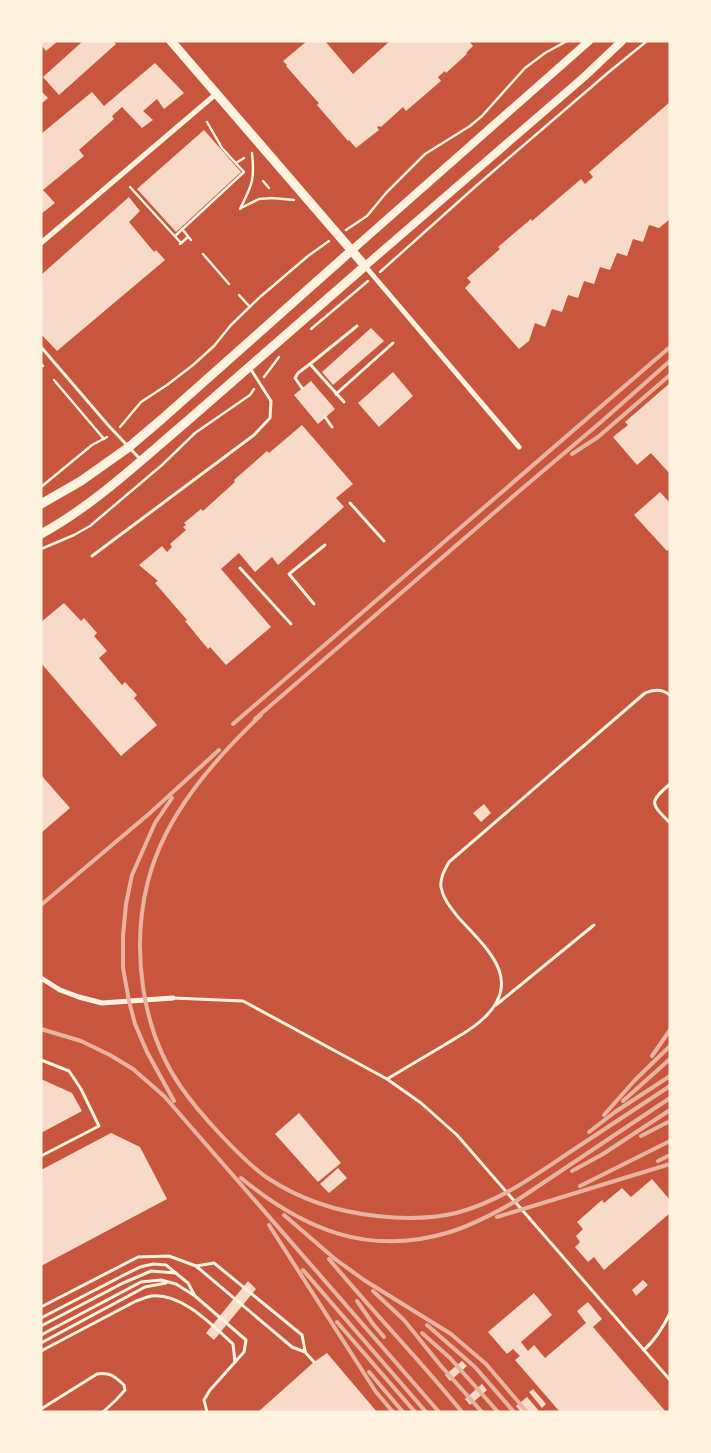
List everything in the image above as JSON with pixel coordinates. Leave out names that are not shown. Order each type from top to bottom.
[{"type":"main road","points":[[41,534],[82,509],[141,461],[365,266],[350,251],[171,41]]},
{"type":"main road","points":[[41,504],[81,481],[129,447],[350,251]]},
{"type":"street","points":[[350,251],[589,41]]},
{"type":"street","points":[[520,447],[365,266],[584,77],[622,41]]},
{"type":"street","points":[[41,243],[216,94]]},
{"type":"street","points":[[41,978],[60,990],[102,1003],[174,998]]},
{"type":"lane","points":[[302,388],[295,378],[298,372],[357,326]]},
{"type":"lane","points":[[336,394],[393,342]]},
{"type":"lane","points":[[41,347],[141,461]]},
{"type":"lane","points":[[310,364],[344,402]]},
{"type":"lane","points":[[92,556],[254,435],[270,418],[271,401],[250,367]]},
{"type":"lane","points":[[326,417],[332,427]]},
{"type":"lane","points":[[350,503],[384,541]]},
{"type":"lane","points":[[314,604],[289,574],[325,545]]},
{"type":"lane","points":[[240,568],[291,624]]},
{"type":"lane","points":[[495,1006],[501,990],[502,978],[500,969],[494,957],[445,899],[441,882],[443,872],[449,862],[645,693],[660,690],[670,695]]},
{"type":"lane","points":[[670,784],[656,796],[654,801],[655,807],[670,823]]},
{"type":"lane","points":[[387,1079],[484,1019],[495,1006],[594,925]]},
{"type":"lane","points":[[174,998],[242,1001],[387,1079],[421,1103],[457,1135],[670,1380]]},
{"type":"lane","points":[[41,1060],[69,1071],[81,1089],[99,1126],[41,1156]]},
{"type":"lane","points":[[41,1308],[138,1257],[169,1256],[196,1266],[292,1347],[305,1352],[314,1362]]},
{"type":"lane","points":[[196,1266],[214,1263],[302,1336],[305,1352]]},
{"type":"lane","points":[[41,1318],[140,1267],[153,1264],[166,1265],[177,1273],[188,1283],[195,1296]]},
{"type":"lane","points":[[41,1326],[123,1283],[151,1271],[177,1273]]},
{"type":"lane","points":[[41,1335],[141,1282],[161,1280],[176,1284],[195,1296],[246,1340],[244,1352],[210,1390],[204,1400],[208,1412]]},
{"type":"lane","points":[[41,1343],[146,1287],[169,1282]]},
{"type":"lane","points":[[41,1351],[136,1301],[151,1296],[171,1298],[193,1310],[233,1344],[236,1362]]},
{"type":"lane","points":[[644,1350],[655,1340],[670,1312]]},
{"type":"lane","points":[[41,1409],[97,1374],[106,1373],[115,1376],[124,1384],[125,1390],[102,1412]]},
{"type":"path","points":[[353,225],[368,216],[386,194],[425,154],[470,126],[482,116],[525,68],[545,53],[567,41]]},
{"type":"path","points":[[389,266],[484,180],[647,41]]},
{"type":"path","points":[[175,236],[243,174],[242,169],[220,145],[207,122]]},
{"type":"path","points":[[250,134],[253,178],[240,209],[259,199],[272,198],[308,201]]},
{"type":"path","points":[[236,163],[244,158]]},
{"type":"path","points":[[263,181],[269,188]]},
{"type":"path","points":[[130,187],[181,243],[188,237]]},
{"type":"path","points":[[182,229],[191,240]]},
{"type":"path","points":[[41,487],[92,445],[115,432],[124,424],[141,402],[194,365],[231,326],[284,276],[319,248]]},
{"type":"path","points":[[203,254],[229,284]]},
{"type":"path","points":[[310,330],[354,293]]},
{"type":"path","points":[[239,295],[250,308]]},
{"type":"path","points":[[41,549],[90,526],[162,465],[195,434],[250,394],[284,352]]},
{"type":"path","points":[[54,380],[104,439]]},
{"type":"building","points":[[41,41],[58,41],[46,51],[41,45]]},
{"type":"building","points":[[83,41],[113,41],[116,44],[59,95],[43,77]]},
{"type":"building","points":[[307,41],[325,41],[353,74],[390,41],[469,41],[473,46],[446,73],[445,71],[438,77],[441,81],[406,111],[403,107],[381,127],[377,127],[379,130],[356,148],[317,105],[319,103],[283,61]]},
{"type":"building","points":[[155,63],[184,93],[164,109],[157,99],[143,111],[153,120],[142,128],[122,107],[112,116],[114,119],[79,150],[84,156],[43,190],[55,203],[41,214],[41,134],[92,92],[104,106]]},
{"type":"building","points":[[41,91],[48,98],[41,104]]},
{"type":"building","points":[[670,102],[670,219],[659,228],[649,225],[643,242],[633,239],[627,256],[617,253],[610,270],[600,267],[594,284],[584,281],[578,298],[568,295],[562,312],[552,309],[545,327],[535,323],[529,341],[519,349],[465,288],[471,282],[467,278],[500,249],[498,247],[581,179],[585,184],[593,177],[589,172]]},
{"type":"building","points":[[204,130],[241,172],[176,232],[137,189]]},
{"type":"building","points":[[129,197],[140,211],[129,222],[154,252],[156,250],[165,260],[57,351],[41,334],[41,275]]},
{"type":"building","points":[[371,328],[384,341],[333,385],[322,372]]},
{"type":"building","points":[[393,372],[413,396],[379,427],[358,403]]},
{"type":"building","points":[[311,381],[335,409],[318,424],[294,395]]},
{"type":"building","points":[[670,383],[670,474],[651,453],[637,465],[613,437],[628,425],[625,422]]},
{"type":"building","points":[[302,425],[353,484],[336,498],[344,507],[278,565],[272,557],[255,572],[239,553],[221,569],[271,627],[226,665],[210,647],[208,649],[185,621],[187,620],[155,583],[158,581],[139,565],[162,546],[167,552],[172,547],[170,544],[186,530],[183,527],[186,525],[184,523],[201,509],[203,511],[267,451],[269,453]]},
{"type":"building","points":[[660,492],[670,503],[670,549],[667,551],[634,515]]},
{"type":"building","points":[[64,603],[81,621],[84,618],[97,633],[94,636],[107,651],[99,658],[122,685],[125,682],[137,695],[134,698],[157,725],[121,756],[41,663],[41,622]]},
{"type":"building","points":[[41,775],[70,808],[41,833]]},
{"type":"building","points":[[484,804],[491,813],[481,822],[473,813]]},
{"type":"building","points":[[41,1079],[72,1093],[82,1111],[41,1133]]},
{"type":"building","points":[[299,1113],[341,1163],[318,1182],[275,1134]]},
{"type":"building","points":[[111,1133],[140,1147],[167,1199],[41,1266],[41,1170]]},
{"type":"building","points":[[338,1168],[347,1178],[329,1193],[320,1184]]},
{"type":"building","points":[[652,1179],[670,1200],[670,1213],[604,1270],[594,1257],[588,1262],[575,1247],[580,1242],[576,1236],[583,1229],[577,1222],[602,1200],[604,1203],[622,1188],[631,1197]]},
{"type":"building","points":[[643,1280],[648,1285],[636,1296],[632,1290]]},
{"type":"building","points":[[248,1281],[256,1289],[214,1340],[206,1333]]},
{"type":"building","points":[[534,1293],[552,1315],[521,1342],[528,1351],[534,1345],[545,1358],[586,1323],[577,1311],[588,1302],[602,1319],[593,1327],[666,1412],[560,1412],[515,1360],[520,1356],[513,1349],[507,1354],[488,1332]]},
{"type":"building","points":[[327,1353],[377,1412],[258,1412],[314,1362]]},
{"type":"building","points":[[462,1361],[467,1366],[450,1381],[445,1375]]},
{"type":"building","points":[[482,1384],[487,1390],[470,1405],[465,1399]]},
{"type":"building","points":[[533,1389],[546,1404],[542,1408],[529,1392]]},
{"type":"building","points":[[527,1397],[540,1412],[521,1412],[516,1406]]},
{"type":"railway","points":[[233,724],[670,347]]},
{"type":"railway","points":[[255,719],[670,361]]},
{"type":"railway","points":[[572,454],[598,437],[670,375]]},
{"type":"railway","points":[[261,715],[225,751],[193,790],[166,834],[148,881],[140,933],[140,961],[148,1014],[167,1065],[199,1110],[224,1139],[247,1161],[279,1185],[305,1198],[333,1208],[397,1218],[447,1215],[487,1202],[516,1187],[670,1086]]},
{"type":"railway","points":[[41,905],[150,813],[219,750]]},
{"type":"railway","points":[[172,798],[155,823],[132,875],[126,904],[123,968],[135,1024],[147,1052],[174,1101]]},
{"type":"railway","points":[[41,1029],[81,1041],[110,1055],[133,1069],[164,1096],[439,1412]]},
{"type":"railway","points":[[652,1056],[670,1030]]},
{"type":"railway","points":[[604,1115],[635,1080],[670,1046]]},
{"type":"railway","points":[[623,1101],[670,1059]]},
{"type":"railway","points":[[589,1132],[615,1112],[670,1076]]},
{"type":"railway","points":[[241,1178],[289,1212],[313,1225],[339,1234],[365,1240],[420,1239],[459,1229],[516,1201],[670,1098]]},
{"type":"railway","points":[[572,1171],[603,1154],[670,1110]]},
{"type":"railway","points":[[641,1136],[670,1121]]},
{"type":"railway","points":[[580,1186],[670,1141]]},
{"type":"railway","points":[[658,1161],[670,1155]]},
{"type":"railway","points":[[497,1217],[670,1164]]},
{"type":"railway","points":[[284,1215],[335,1259],[364,1280],[451,1334],[486,1364],[527,1412]]},
{"type":"railway","points":[[269,1225],[376,1392],[393,1412]]},
{"type":"railway","points":[[329,1259],[462,1412]]},
{"type":"railway","points":[[303,1270],[426,1412]]},
{"type":"railway","points":[[373,1291],[404,1320],[441,1366],[482,1412]]},
{"type":"railway","points":[[357,1301],[384,1337]]},
{"type":"railway","points":[[337,1322],[415,1412]]},
{"type":"railway","points":[[427,1325],[475,1367],[514,1412]]},
{"type":"railway","points":[[422,1333],[450,1358],[498,1412]]},
{"type":"railway","points":[[369,1372],[403,1412]]}]
